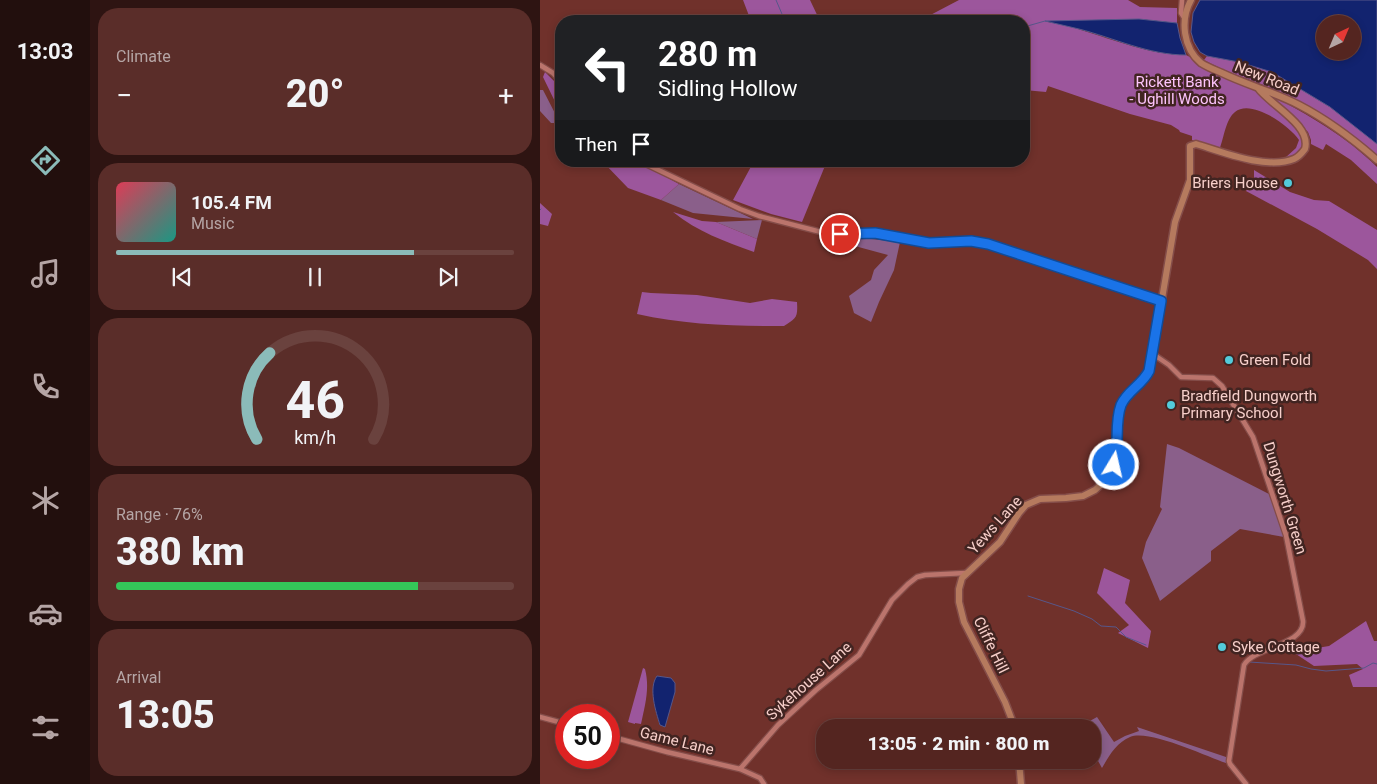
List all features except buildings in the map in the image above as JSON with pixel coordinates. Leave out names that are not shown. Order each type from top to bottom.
[{"type":"main road","name":"New Road","points":[[1191,0],[1185,19],[1184,30],[1187,43],[1200,61],[1231,77],[1315,113],[1377,160]]},
{"type":"main road","points":[[1153,354],[1175,222],[1190,180],[1190,146],[1196,144],[1245,158],[1272,162],[1295,159],[1305,149],[1307,144],[1305,135],[1299,127],[1258,88]]},
{"type":"main road","name":"Yews Lane","points":[[966,573],[982,561],[996,546],[1019,512],[1026,505],[1040,499],[1066,498],[1087,494],[1104,482],[1112,470],[1116,458],[1118,418],[1121,407],[1126,397],[1146,377],[1152,364],[1153,354]]},
{"type":"main road","name":"Cliffe Hill","points":[[966,573],[962,578],[959,589],[959,602],[963,618],[1005,702],[1011,719]]},
{"type":"main road","points":[[1020,769],[1021,784]]},
{"type":"street","points":[[1182,0],[1181,14],[1185,19]]},
{"type":"street","points":[[540,65],[555,76]]},
{"type":"street","points":[[652,167],[713,197],[759,216],[825,233],[875,233],[929,243],[971,241],[988,244],[1161,301]]},
{"type":"street","name":"Dungworth Green","points":[[1153,354],[1170,365],[1184,379],[1208,377],[1216,380],[1222,386],[1248,427],[1286,535],[1300,602],[1303,622],[1302,629],[1286,642],[1249,658],[1244,665],[1229,761],[1246,784]]},
{"type":"street","name":"Sykehouse Lane","points":[[740,769],[778,725],[858,655],[885,610],[904,587],[917,577],[925,575],[966,573]]},
{"type":"street","points":[[540,717],[555,721]]},
{"type":"street","name":"Game Lane","points":[[620,739],[740,769],[760,778],[764,784]]},
{"type":"shaded area","points":[[1200,0],[1377,0],[1377,144],[1330,107],[1272,72],[1239,62],[1207,56],[1200,52],[1191,32],[1193,13]]},
{"type":"shaded area","points":[[1139,19],[1177,23],[1186,55],[1145,49],[1045,21]]},
{"type":"shaded area","points":[[540,90],[543,90],[555,113],[555,123],[551,123],[540,111]]},
{"type":"shaded area","points":[[679,184],[753,219],[693,213],[661,200]]},
{"type":"shaded area","points":[[762,220],[757,239],[716,222]]},
{"type":"shaded area","points":[[862,238],[900,242],[894,270],[871,322],[854,313],[849,296],[871,280],[874,270],[888,255],[840,242]]},
{"type":"shaded area","points":[[1167,444],[1179,448],[1269,494],[1284,537],[1240,529],[1211,551],[1211,561],[1160,601],[1142,558],[1146,542],[1162,509],[1160,507]]},
{"type":"shaded area","points":[[657,676],[671,678],[675,683],[675,692],[665,727],[660,725],[654,700],[653,687]]},
{"type":"shaded area","points":[[1101,723],[1114,742],[1139,731],[1137,727],[1226,757],[1226,763],[1163,740],[1139,736],[1130,737],[1121,743],[1113,750],[1102,768]]},
{"type":"green space","points":[[743,0],[810,0],[817,15],[749,15]]},
{"type":"green space","name":"Rickett Bank - Ughill Woods","points":[[959,0],[1128,0],[1140,7],[1177,8],[1177,23],[1139,19],[1048,22],[1073,27],[1146,50],[1186,55],[1256,90],[1300,133],[1304,141],[1303,145],[1298,152],[1285,158],[1296,148],[1299,140],[1279,121],[1250,108],[1242,109],[1232,115],[1227,124],[1220,148],[1192,140],[1192,136],[1180,132],[1171,125],[1130,114],[1048,86],[1046,92],[1030,91],[1030,15],[930,15]]},
{"type":"green space","name":"Rickett Bank - Ughill Woods","points":[[1207,56],[1239,62],[1272,72],[1330,107],[1374,141],[1377,144],[1377,157],[1353,136],[1314,110],[1271,88],[1204,60]]},
{"type":"green space","points":[[545,72],[555,82],[555,102],[543,77]]},
{"type":"green space","name":"Rickett Bank - Ughill Woods","points":[[1269,94],[1353,145],[1377,167],[1377,184],[1351,160],[1326,144],[1323,150],[1311,144],[1308,132]]},
{"type":"green space","points":[[608,167],[648,167],[679,184],[661,200],[628,188]]},
{"type":"green space","points":[[751,167],[825,167],[802,222],[771,214],[733,200]]},
{"type":"green space","points":[[1254,170],[1290,192],[1314,200],[1329,201],[1377,230],[1377,269],[1368,260],[1317,229],[1246,191],[1254,181]]},
{"type":"green space","points":[[540,203],[552,214],[548,226],[540,224]]},
{"type":"green space","points":[[673,212],[702,221],[716,222],[757,239],[754,252],[702,231]]},
{"type":"green space","points":[[642,292],[697,295],[750,303],[772,299],[797,302],[797,311],[794,319],[784,326],[673,321],[637,314]]},
{"type":"green space","points":[[1104,568],[1130,580],[1125,603],[1151,631],[1148,648],[1118,633],[1129,625],[1097,593]]},
{"type":"green space","points":[[1366,621],[1374,641],[1377,641],[1377,687],[1353,687],[1349,675],[1363,669],[1357,664],[1314,666],[1293,652],[1329,646]]},
{"type":"green space","points":[[643,668],[645,669],[647,683],[646,696],[641,724],[635,724],[628,722]]},
{"type":"waterway","points":[[776,0],[782,15]]},
{"type":"waterway","points":[[1030,25],[1045,21]]},
{"type":"waterway","points":[[1028,596],[1074,611],[1092,619],[1101,626],[1116,627],[1126,637],[1146,645]]},
{"type":"waterway","points":[[1249,662],[1296,665],[1326,671],[1364,668],[1373,663],[1377,664]]},
{"type":"place","name":"Briers House","points":[[1288,183]]},
{"type":"place","name":"Green Fold","points":[[1229,360]]},
{"type":"place","name":"Bradfield Dungworth Primary School","points":[[1171,405]]},
{"type":"place","name":"Syke Cottage","points":[[1222,647]]},
{"type":"route","points":[[840,234],[875,233],[929,243],[971,241],[988,244],[1161,301],[1152,364],[1145,379],[1126,397],[1119,413],[1117,423],[1118,452],[1114,465]]}]
